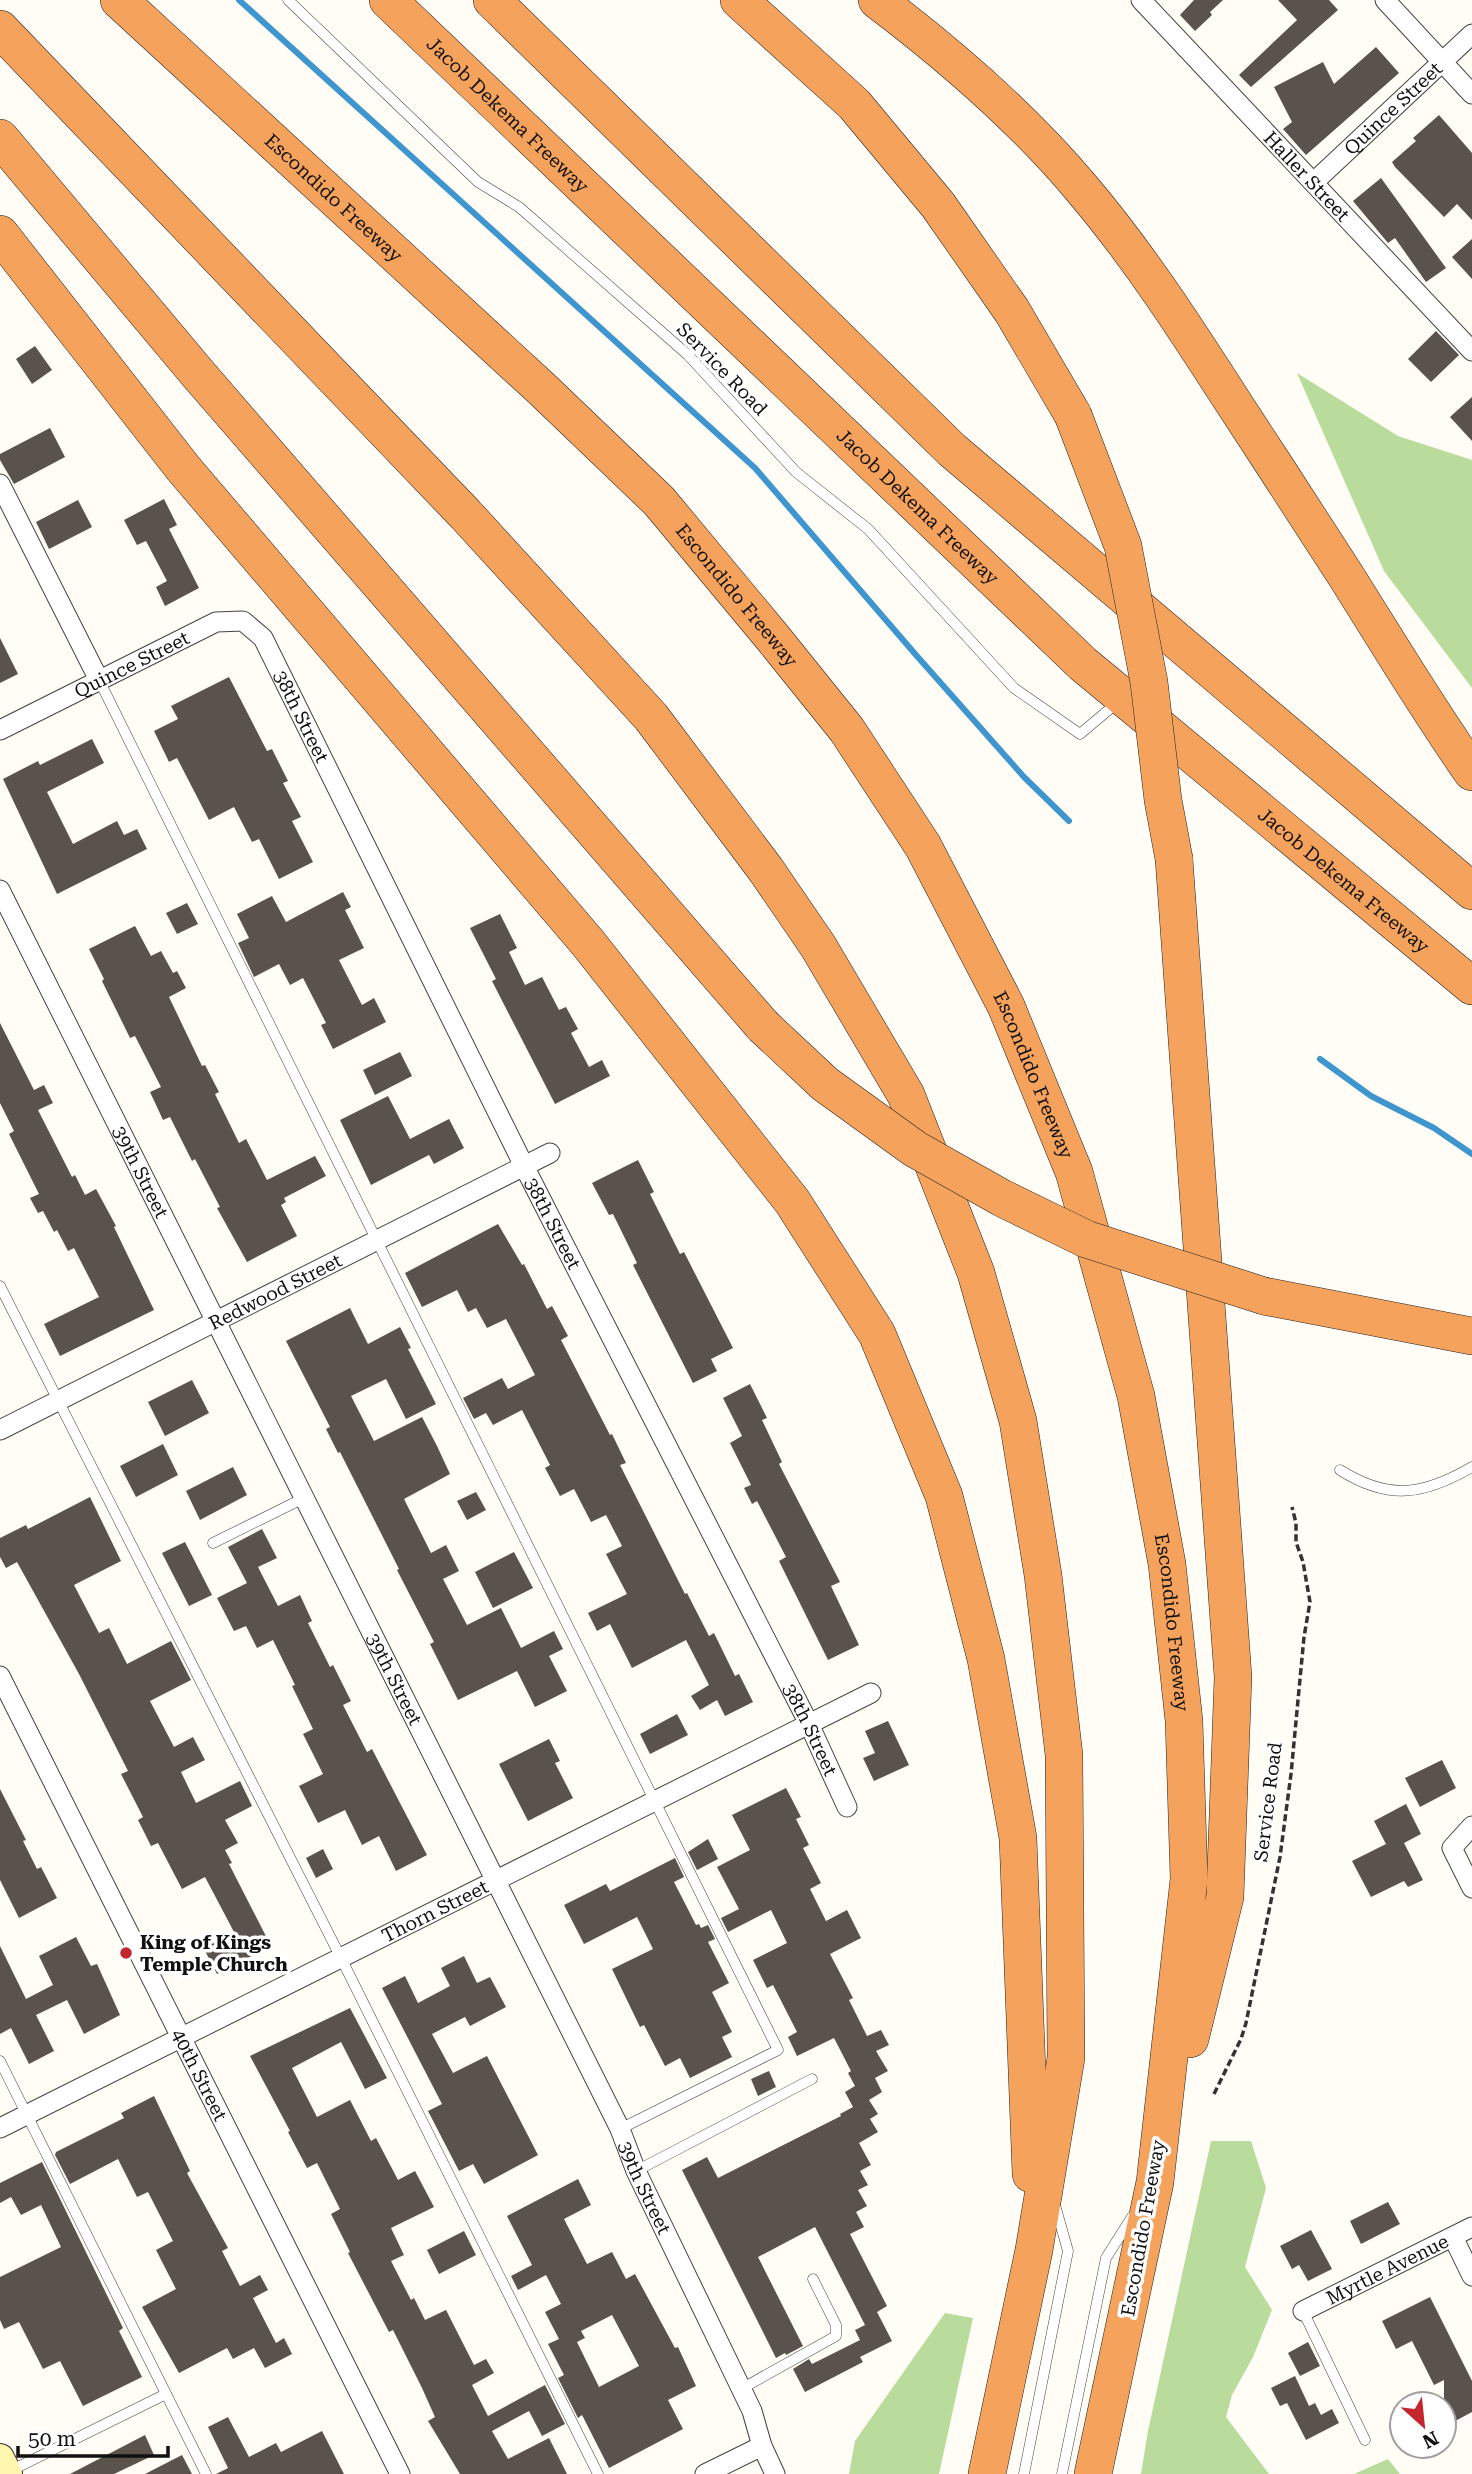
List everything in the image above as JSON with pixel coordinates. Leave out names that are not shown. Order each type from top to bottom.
[{"type":"highway","name":"Escondido Freeway","points":[[119,0],[659,500],[847,730],[923,846],[1006,1006],[1074,1172],[1136,1396],[1167,1564],[1184,1721],[1188,1879],[1155,2182],[1093,2474]]},
{"type":"highway","name":"Jacob Dekema Freeway","points":[[388,0],[1073,654],[1472,986]]},
{"type":"highway","points":[[492,0],[952,450],[1472,891]]},
{"type":"highway","points":[[739,0],[854,104],[938,205],[1012,311],[1073,415],[1123,546],[1149,682],[1163,800],[1174,859],[1233,1677],[1225,1897],[1155,2182]]},
{"type":"highway","points":[[877,0],[941,48],[1018,119],[1082,188],[1132,252],[1189,334],[1339,565],[1434,718],[1472,772]]},
{"type":"highway","points":[[0,29],[466,515],[651,717],[766,870],[818,946],[906,1095],[976,1273],[1018,1421],[1043,1575],[1064,1768],[1066,2057],[1034,2250],[987,2474]]},
{"type":"highway","points":[[0,138],[199,375],[763,1026],[825,1084],[915,1150],[1002,1198],[1086,1239],[1264,1296],[1472,1336]]},
{"type":"highway","points":[[0,234],[189,475],[587,943],[792,1202],[877,1334],[944,1496],[986,1659],[1018,1838],[1034,2250]]},
{"type":"street","name":"Haller Street","points":[[1141,0],[1472,351]]},
{"type":"street","points":[[1385,0],[1472,94]]},
{"type":"street","name":"Quince Street","points":[[1314,183],[1472,34]]},
{"type":"street","points":[[0,484],[99,680]]},
{"type":"street","name":"Quince Street","points":[[0,730],[216,622],[243,621],[263,638]]},
{"type":"street","name":"38th Street","points":[[263,638],[524,1166],[809,1724],[847,1807]]},
{"type":"street","name":"39th Street","points":[[0,890],[620,2129],[636,2171],[752,2411],[762,2446],[775,2474]]},
{"type":"street","name":"Redwood Street","points":[[0,1430],[550,1153]]},
{"type":"street","name":"40th Street","points":[[0,1676],[400,2474]]},
{"type":"street","name":"Thorn Street","points":[[0,2128],[871,1693]]},
{"type":"street","points":[[1472,1826],[1452,1848],[1472,1888]]},
{"type":"street","name":"Myrtle Avenue","points":[[1303,2311],[1472,2227]]},
{"type":"street","points":[[1453,2237],[1472,2276]]},
{"type":"street","points":[[705,2474],[762,2446]]},
{"type":"lane","name":"Service Road","points":[[288,0],[478,182],[519,206],[688,355],[796,471],[868,528],[1014,688],[1080,734],[1123,698]]},
{"type":"lane","points":[[99,680],[778,2050],[620,2129]]},
{"type":"lane","points":[[0,1286],[341,1958],[598,2474]]},
{"type":"lane","points":[[1340,1470],[1379,1490],[1410,1491],[1431,1488],[1472,1467]]},
{"type":"lane","points":[[213,1543],[304,1498]]},
{"type":"lane","points":[[0,2061],[206,2474]]},
{"type":"lane","points":[[636,2171],[812,2079]]},
{"type":"lane","points":[[1024,2474],[1068,2251],[1047,2174]]},
{"type":"lane","points":[[1062,2474],[1106,2259],[1155,2182]]},
{"type":"lane","points":[[741,2389],[836,2336],[836,2325],[813,2279]]},
{"type":"lane","points":[[1303,2311],[1365,2440]]},
{"type":"lane","points":[[5,2468],[166,2394]]},
{"type":"path","name":"Service Road","points":[[1214,2094],[1246,2023],[1280,1857],[1289,1792],[1298,1685],[1310,1602],[1303,1562],[1296,1542],[1296,1523],[1292,1507]]},
{"type":"green space","points":[[1297,373],[1398,436],[1472,460],[1472,688],[1384,571]]},
{"type":"green space","points":[[1211,2141],[1251,2141],[1266,2188],[1245,2267],[1272,2310],[1253,2357],[1232,2395],[1226,2417],[1269,2474],[1141,2474],[1148,2431]]},
{"type":"green space","points":[[945,2313],[973,2318],[939,2474],[849,2474],[855,2441]]},
{"type":"green space","points":[[1388,2459],[1400,2474],[1354,2474]]},
{"type":"building","points":[[1194,0],[1223,0],[1195,31],[1180,15]]},
{"type":"building","points":[[1278,0],[1329,0],[1338,10],[1251,87],[1239,75],[1297,20]]},
{"type":"building","points":[[1376,47],[1399,73],[1306,155],[1283,129],[1292,122],[1274,87],[1323,62],[1334,84]]},
{"type":"building","points":[[1439,115],[1472,153],[1472,220],[1457,204],[1444,217],[1392,162],[1416,141],[1413,138]]},
{"type":"building","points":[[1381,178],[1446,268],[1426,282],[1395,238],[1388,243],[1353,201]]},
{"type":"building","points":[[1472,239],[1472,279],[1452,257]]},
{"type":"building","points":[[1436,331],[1459,355],[1431,382],[1408,359]]},
{"type":"building","points":[[35,346],[52,370],[32,384],[16,359]]},
{"type":"building","points":[[1472,397],[1472,441],[1450,417]]},
{"type":"building","points":[[50,428],[65,457],[14,484],[0,460],[0,454]]},
{"type":"building","points":[[164,499],[177,525],[169,529],[199,588],[165,606],[156,587],[167,581],[146,541],[137,545],[124,520]]},
{"type":"building","points":[[78,500],[92,527],[49,549],[36,522]]},
{"type":"building","points":[[0,638],[18,674],[0,683]]},
{"type":"building","points":[[229,677],[267,751],[272,749],[288,781],[283,783],[301,817],[292,821],[313,862],[279,879],[259,839],[252,842],[234,807],[209,820],[177,758],[169,762],[154,731],[178,719],[171,706]]},
{"type":"building","points":[[92,739],[104,763],[47,792],[73,844],[117,821],[124,835],[137,829],[147,849],[57,894],[3,779],[38,761],[40,765]]},
{"type":"building","points":[[343,892],[351,907],[345,910],[364,948],[339,960],[362,1005],[374,998],[386,1022],[333,1049],[321,1025],[326,1023],[303,978],[290,985],[279,964],[254,977],[238,943],[249,938],[237,914],[272,896],[286,922]]},
{"type":"building","points":[[187,903],[198,924],[177,934],[166,913]]},
{"type":"building","points":[[500,914],[517,948],[509,952],[525,985],[542,977],[559,1010],[566,1007],[578,1029],[571,1033],[589,1067],[602,1060],[610,1076],[555,1104],[492,981],[496,979],[470,928]]},
{"type":"building","points":[[135,926],[151,956],[161,951],[173,973],[177,971],[186,988],[169,997],[202,1066],[205,1065],[219,1092],[215,1094],[239,1143],[246,1139],[267,1180],[315,1156],[326,1176],[284,1198],[286,1202],[281,1205],[297,1236],[247,1262],[217,1208],[220,1207],[195,1159],[192,1161],[170,1117],[163,1120],[150,1092],[161,1087],[135,1036],[130,1038],[89,949]]},
{"type":"building","points":[[0,1023],[34,1090],[44,1085],[53,1103],[38,1110],[72,1177],[75,1175],[85,1195],[96,1189],[154,1310],[60,1356],[44,1324],[99,1297],[74,1248],[68,1251],[57,1230],[54,1232],[43,1211],[38,1213],[30,1198],[39,1194],[9,1134],[14,1131],[0,1103]]},
{"type":"building","points":[[400,1052],[412,1076],[375,1095],[363,1070]]},
{"type":"building","points":[[388,1096],[410,1139],[449,1119],[464,1148],[434,1164],[429,1155],[371,1185],[340,1120]]},
{"type":"building","points":[[638,1160],[654,1192],[650,1194],[680,1254],[684,1252],[733,1348],[711,1359],[717,1371],[693,1383],[633,1265],[637,1263],[613,1214],[609,1215],[592,1183]]},
{"type":"building","points":[[498,1224],[522,1265],[524,1264],[547,1309],[552,1306],[568,1336],[561,1340],[610,1435],[612,1434],[626,1463],[620,1465],[685,1594],[687,1593],[709,1636],[714,1633],[735,1676],[739,1674],[753,1702],[725,1716],[717,1700],[700,1710],[691,1696],[709,1685],[686,1640],[632,1668],[610,1624],[597,1631],[588,1613],[627,1594],[606,1554],[622,1546],[606,1515],[591,1522],[574,1489],[560,1496],[545,1468],[550,1465],[522,1410],[493,1425],[486,1413],[474,1419],[463,1398],[502,1378],[508,1389],[535,1375],[506,1319],[487,1328],[476,1308],[468,1312],[457,1290],[422,1307],[405,1273]]},
{"type":"building","points":[[350,1308],[368,1344],[400,1327],[436,1404],[406,1419],[386,1379],[351,1396],[374,1441],[422,1417],[437,1446],[450,1474],[404,1499],[431,1553],[446,1545],[459,1571],[443,1579],[467,1625],[501,1608],[521,1648],[554,1631],[563,1649],[549,1656],[567,1691],[535,1707],[517,1671],[458,1700],[430,1644],[434,1642],[326,1429],[330,1427],[286,1341]]},
{"type":"building","points":[[192,1380],[209,1413],[165,1436],[148,1402]]},
{"type":"building","points":[[750,1384],[767,1418],[762,1420],[782,1462],[779,1464],[840,1582],[831,1586],[859,1645],[828,1660],[779,1561],[786,1557],[757,1501],[752,1504],[744,1488],[751,1485],[730,1443],[742,1436],[723,1398]]},
{"type":"building","points":[[163,1444],[178,1475],[136,1497],[120,1466]]},
{"type":"building","points":[[233,1467],[247,1495],[200,1520],[186,1491]]},
{"type":"building","points":[[476,1492],[486,1510],[467,1520],[457,1501]]},
{"type":"building","points":[[90,1497],[121,1561],[74,1585],[99,1633],[109,1628],[127,1664],[171,1641],[191,1680],[150,1701],[174,1747],[193,1737],[205,1760],[181,1772],[196,1803],[240,1781],[252,1806],[225,1820],[238,1843],[225,1850],[232,1863],[229,1864],[271,1946],[217,1974],[203,1947],[234,1932],[205,1877],[182,1889],[158,1843],[151,1846],[138,1820],[143,1817],[121,1774],[128,1771],[79,1674],[17,1562],[6,1568],[0,1557],[0,1538],[26,1525],[28,1529]]},
{"type":"building","points":[[262,1529],[277,1558],[258,1567],[278,1606],[300,1595],[312,1621],[308,1623],[351,1701],[343,1705],[367,1752],[372,1749],[427,1855],[396,1871],[379,1836],[362,1845],[345,1810],[318,1823],[299,1786],[323,1774],[303,1734],[313,1729],[292,1686],[295,1685],[273,1640],[257,1648],[246,1626],[234,1631],[217,1598],[247,1583],[228,1547]]},
{"type":"building","points":[[185,1542],[212,1595],[189,1606],[162,1553]]},
{"type":"building","points":[[514,1552],[533,1588],[493,1608],[475,1572]]},
{"type":"building","points":[[677,1714],[688,1735],[650,1754],[640,1734]]},
{"type":"building","points":[[888,1721],[909,1765],[874,1781],[863,1758],[875,1753],[865,1731]]},
{"type":"building","points":[[549,1739],[560,1761],[555,1763],[573,1798],[528,1821],[499,1764]]},
{"type":"building","points":[[1442,1760],[1456,1788],[1420,1807],[1405,1778]]},
{"type":"building","points":[[786,1788],[801,1817],[796,1819],[809,1845],[803,1848],[821,1883],[810,1889],[826,1921],[847,1910],[861,1938],[830,1954],[853,1998],[849,2000],[867,2036],[881,2030],[889,2045],[876,2051],[888,2071],[875,2078],[882,2092],[869,2100],[878,2114],[870,2119],[878,2132],[859,2143],[871,2165],[860,2171],[868,2185],[858,2190],[867,2206],[856,2212],[864,2227],[850,2234],[887,2306],[877,2312],[892,2341],[860,2357],[863,2362],[805,2392],[793,2369],[809,2359],[812,2364],[860,2340],[855,2330],[865,2325],[815,2227],[758,2257],[803,2346],[776,2358],[682,2170],[707,2157],[718,2178],[841,2116],[840,2114],[853,2107],[845,2092],[855,2086],[848,2073],[851,2071],[834,2038],[797,2056],[788,2037],[797,2032],[773,1985],[767,1988],[753,1960],[787,1943],[771,1910],[728,1932],[721,1918],[739,1909],[717,1867],[750,1850],[732,1815]]},
{"type":"building","points":[[0,1789],[26,1840],[23,1841],[37,1869],[41,1867],[57,1898],[19,1918],[0,1880]]},
{"type":"building","points":[[1406,1804],[1421,1834],[1404,1843],[1423,1880],[1408,1887],[1404,1881],[1371,1897],[1352,1861],[1386,1844],[1374,1821]]},
{"type":"building","points":[[708,1839],[718,1859],[697,1870],[688,1852]]},
{"type":"building","points":[[323,1849],[333,1869],[316,1878],[306,1858]]},
{"type":"building","points":[[675,1858],[684,1877],[674,1882],[696,1925],[699,1924],[701,1928],[708,1925],[715,1939],[708,1942],[729,1983],[712,1992],[732,2032],[722,2037],[732,2057],[690,2078],[680,2058],[665,2066],[644,2025],[640,2027],[612,1969],[653,1949],[637,1917],[584,1944],[564,1905],[606,1884],[610,1891]]},
{"type":"building","points":[[76,1937],[91,1966],[97,1964],[120,2015],[84,2034],[67,2000],[36,2015],[54,2051],[29,2064],[11,2028],[0,2034],[0,1946],[26,1999],[53,1985],[39,1956]]},
{"type":"building","points":[[464,1956],[477,1983],[490,1977],[506,2007],[470,2026],[465,2017],[432,2034],[453,2073],[487,2056],[538,2155],[484,2184],[473,2164],[459,2171],[428,2111],[442,2104],[382,1988],[405,1976],[418,2003],[450,1986],[441,1968]]},
{"type":"building","points":[[350,2008],[387,2078],[365,2089],[341,2042],[292,2068],[317,2117],[350,2100],[371,2141],[376,2138],[398,2180],[415,2171],[434,2207],[391,2228],[404,2255],[391,2261],[411,2300],[414,2298],[425,2320],[446,2310],[474,2365],[486,2359],[494,2373],[472,2385],[488,2416],[545,2385],[565,2424],[542,2436],[529,2411],[492,2431],[508,2459],[549,2438],[567,2474],[460,2474],[428,2421],[435,2417],[393,2330],[389,2332],[348,2253],[350,2252],[331,2214],[340,2209],[317,2163],[307,2168],[250,2056]]},
{"type":"building","points":[[769,2071],[776,2087],[758,2096],[751,2079]]},
{"type":"building","points":[[154,2096],[190,2171],[187,2173],[228,2248],[222,2251],[240,2286],[260,2275],[268,2290],[253,2298],[276,2343],[284,2338],[292,2354],[265,2368],[254,2348],[233,2359],[227,2348],[179,2373],[142,2307],[176,2289],[156,2250],[173,2241],[148,2192],[137,2197],[118,2159],[70,2184],[55,2155],[56,2152],[124,2118],[121,2113]]},
{"type":"building","points":[[42,2162],[123,2328],[119,2331],[142,2377],[83,2406],[60,2361],[43,2369],[19,2322],[4,2329],[0,2320],[0,2277],[61,2247],[41,2205],[21,2215],[11,2197],[0,2203],[0,2183]]},
{"type":"building","points":[[578,2179],[591,2205],[564,2219],[587,2264],[612,2252],[626,2279],[635,2274],[675,2348],[678,2347],[696,2386],[668,2400],[683,2429],[609,2468],[582,2415],[578,2418],[558,2378],[564,2375],[548,2344],[559,2339],[545,2312],[561,2304],[546,2275],[518,2290],[511,2276],[532,2265],[507,2216]],"holes":[[[612,2315],[639,2366],[599,2387],[577,2342],[585,2338],[581,2331]]]},
{"type":"building","points":[[1388,2202],[1400,2224],[1361,2244],[1350,2221]]},
{"type":"building","points":[[1311,2230],[1332,2269],[1308,2281],[1299,2265],[1292,2269],[1280,2246]]},
{"type":"building","points":[[464,2231],[476,2255],[439,2274],[427,2250]]},
{"type":"building","points":[[1430,2297],[1472,2381],[1472,2412],[1458,2420],[1458,2390],[1444,2390],[1444,2380],[1434,2385],[1412,2341],[1396,2349],[1382,2321]]},
{"type":"building","points":[[1308,2342],[1320,2366],[1300,2376],[1288,2353]]},
{"type":"building","points":[[1295,2376],[1309,2406],[1315,2403],[1321,2415],[1332,2409],[1339,2423],[1306,2440],[1287,2403],[1280,2406],[1271,2388]]},
{"type":"building","points":[[228,2417],[249,2457],[276,2443],[281,2452],[322,2431],[344,2474],[216,2474],[228,2468],[208,2427]]},
{"type":"building","points":[[145,2435],[154,2455],[114,2474],[70,2474]]},
{"type":"building","points":[[182,2455],[192,2474],[145,2474]]},
{"type":"waterway","points":[[239,0],[755,468],[1024,777],[1069,821]]},
{"type":"waterway","points":[[1320,1059],[1371,1096],[1434,1128],[1472,1154]]},
{"type":"place","name":"King of Kings Temple Church","points":[[126,1953]]}]
